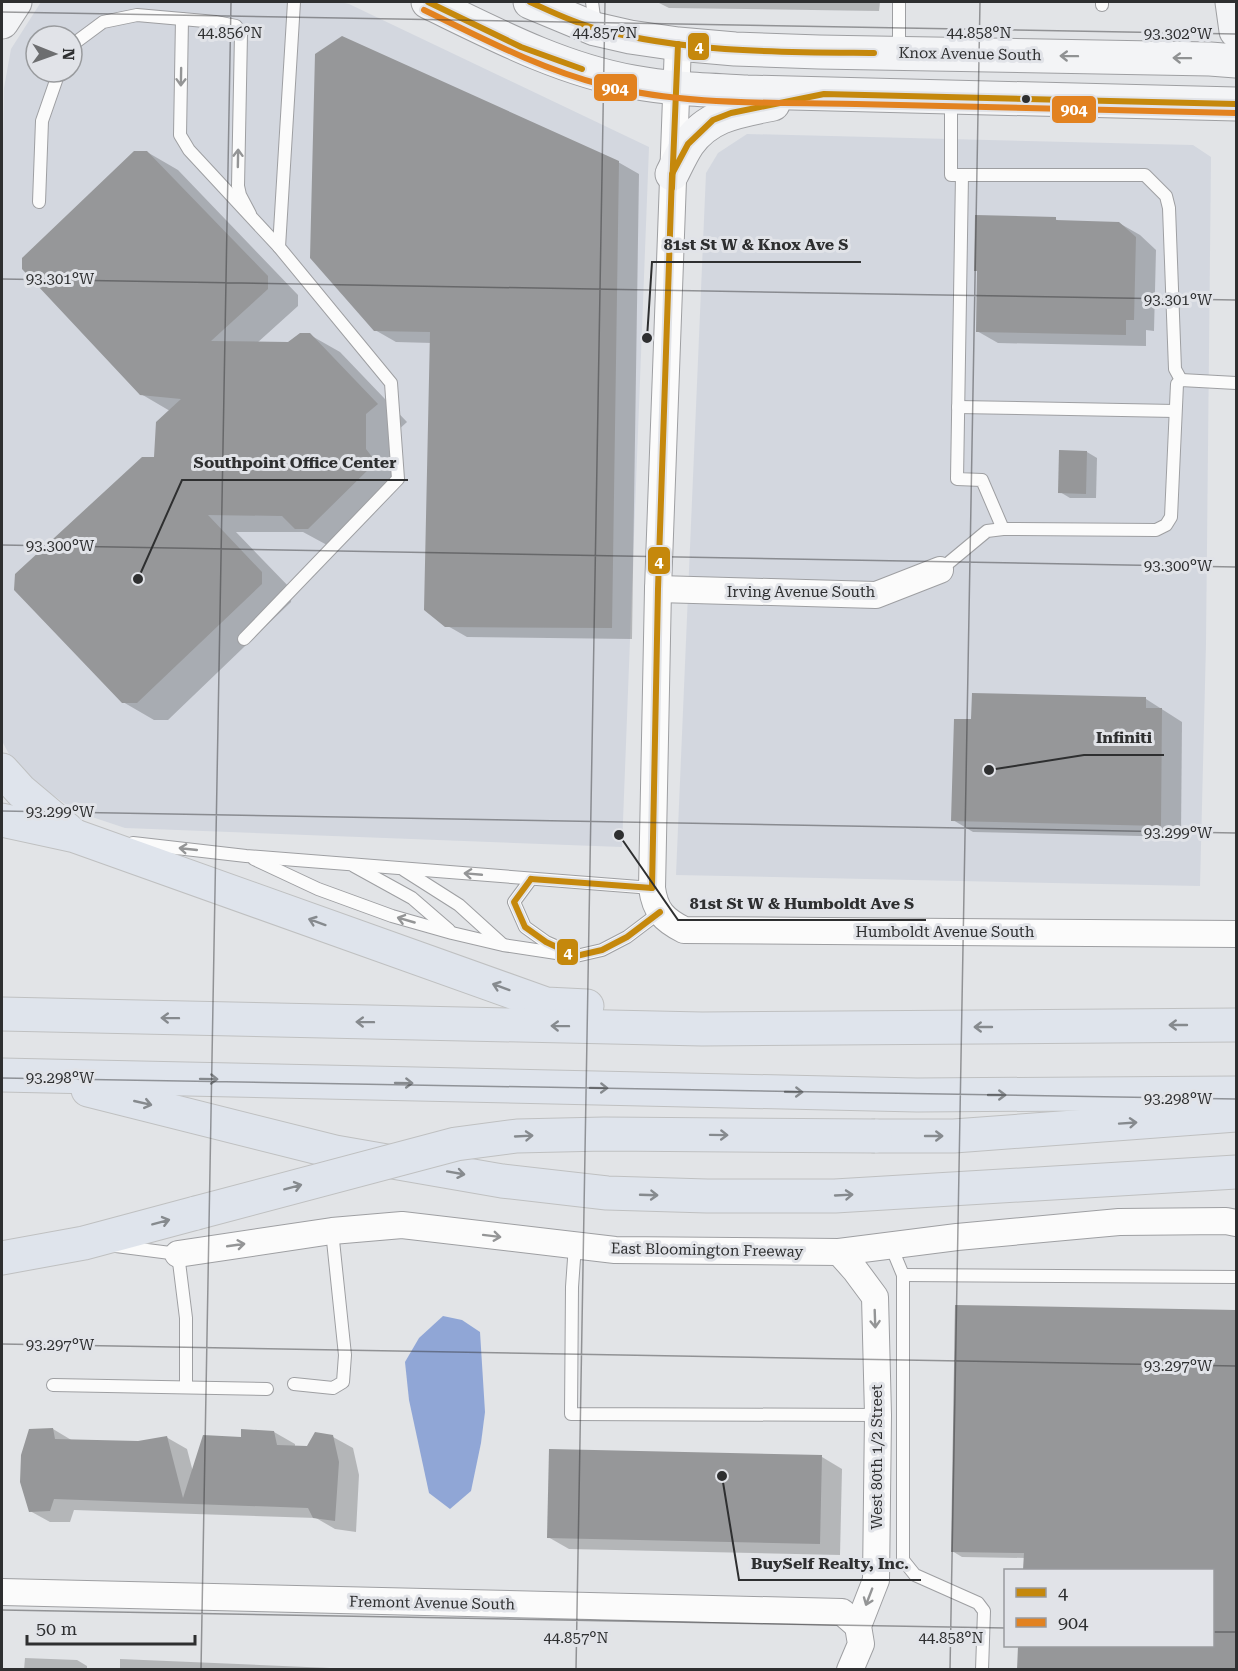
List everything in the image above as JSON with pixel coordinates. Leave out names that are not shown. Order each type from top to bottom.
[{"type":"highway","points":[[2,770],[21,791],[75,836]]},
{"type":"highway","points":[[2,820],[75,836],[546,1004],[913,1027]]},
{"type":"highway","points":[[2,1014],[690,1029],[1236,1025]]},
{"type":"highway","points":[[13,1075],[917,1095],[1236,1093]]},
{"type":"highway","points":[[13,1075],[189,1114],[335,1152],[502,1181],[608,1193],[835,1196],[1236,1172]]},
{"type":"highway","points":[[2,1258],[84,1243],[456,1144],[518,1136],[604,1134],[954,1136],[1236,1116]]},
{"type":"street","points":[[2,22],[15,2]]},
{"type":"street","points":[[428,2],[521,47],[582,69],[632,82],[747,92],[1236,104]]},
{"type":"street","name":"Knox Avenue South","points":[[530,2],[594,15],[630,37],[748,50],[1236,61]]},
{"type":"street","points":[[1232,2],[1236,31]]},
{"type":"street","points":[[656,900],[658,590],[678,44]]},
{"type":"street","points":[[672,174],[688,144],[713,120],[731,113],[824,94]]},
{"type":"street","name":"Irving Avenue South","points":[[658,590],[876,595],[940,570]]},
{"type":"street","name":"Humboldt Avenue South","points":[[656,900],[669,923],[684,930],[1236,934]]},
{"type":"street","name":"East Bloomington Freeway","points":[[178,1254],[332,1231],[402,1225],[626,1250],[839,1252],[957,1237],[1119,1222],[1226,1221],[1236,1223]]},
{"type":"street","name":"West 80th 1/2 Street","points":[[839,1252],[874,1297],[878,1415],[876,1580],[858,1626],[861,1644],[850,1670]]},
{"type":"street","name":"Fremont Avenue South","points":[[2,1592],[842,1612],[858,1626]]},
{"type":"lane","points":[[279,247],[294,2]]},
{"type":"lane","points":[[899,2],[899,53]]},
{"type":"lane","points":[[84,36],[103,22],[137,15],[236,26],[241,34],[238,186],[250,214]]},
{"type":"lane","points":[[182,19],[180,135],[189,150],[279,247],[391,383],[398,479],[244,639]]},
{"type":"lane","points":[[39,202],[42,121],[55,84]]},
{"type":"lane","points":[[951,97],[951,175],[1145,176],[1166,196],[1169,208],[1175,369],[1181,380]]},
{"type":"lane","points":[[962,175],[957,479],[982,480],[1003,529]]},
{"type":"lane","points":[[1181,380],[1236,383]]},
{"type":"lane","points":[[940,570],[987,531],[1003,529],[1156,530],[1166,525],[1171,517],[1175,411],[1177,384],[1181,380]]},
{"type":"lane","points":[[958,407],[1175,411]]},
{"type":"lane","points":[[75,836],[246,856],[531,879],[656,900],[627,937],[602,950],[576,956],[503,945],[392,916],[318,889],[246,856]]},
{"type":"lane","points":[[351,864],[411,898],[452,933]]},
{"type":"lane","points":[[400,868],[459,904],[503,945]]},
{"type":"lane","points":[[531,879],[514,902],[525,927],[546,942],[576,956]]},
{"type":"lane","points":[[294,1384],[333,1388],[343,1382],[345,1355],[332,1231]]},
{"type":"lane","points":[[84,1243],[178,1254],[186,1318],[186,1387]]},
{"type":"lane","points":[[575,1245],[572,1287],[571,1414],[878,1415]]},
{"type":"lane","points":[[891,1246],[903,1275],[903,1560],[915,1575],[978,1603],[984,1611],[982,1670]]},
{"type":"lane","points":[[903,1275],[1236,1276]]},
{"type":"lane","points":[[53,1385],[267,1389]]},
{"type":"shaded area","points":[[41,2],[340,2],[349,4],[649,147],[622,847],[125,828],[77,812],[43,788],[11,758],[2,741],[4,88],[11,49],[24,29],[24,84],[84,84],[84,24],[27,24]]},
{"type":"shaded area","points":[[747,134],[1193,145],[1211,157],[1206,644],[1200,886],[676,875],[706,173],[718,153]]},
{"type":"water","points":[[443,1316],[462,1320],[480,1332],[485,1412],[471,1491],[450,1509],[429,1493],[409,1400],[405,1362],[419,1338]]},
{"type":"building","points":[[342,36],[619,161],[612,628],[445,627],[424,610],[430,332],[374,331],[310,258],[315,54]]},
{"type":"building","points":[[134,151],[147,151],[268,276],[268,289],[211,341],[288,342],[300,333],[310,333],[378,404],[366,414],[366,449],[376,462],[308,529],[295,529],[282,516],[208,515],[262,572],[262,584],[137,703],[122,703],[14,590],[15,574],[142,457],[154,457],[156,422],[181,399],[140,395],[22,269],[22,258]]},
{"type":"building","points":[[975,215],[1056,217],[1056,220],[1119,222],[1136,237],[1134,320],[1126,320],[1126,335],[976,332]]},
{"type":"building","points":[[1059,450],[1087,451],[1086,494],[1058,493]]},
{"type":"building","points":[[972,693],[1146,697],[1146,708],[1162,708],[1161,826],[951,821],[954,719],[971,719]]},
{"type":"building","points":[[955,1305],[1236,1310],[1236,1670],[1017,1670],[1018,1647],[1214,1647],[1214,1569],[1023,1569],[1024,1553],[951,1552]]},
{"type":"building","points":[[53,1428],[55,1439],[138,1441],[167,1436],[183,1498],[203,1435],[241,1437],[241,1429],[274,1431],[277,1445],[307,1446],[315,1432],[333,1435],[339,1462],[335,1521],[313,1518],[308,1508],[54,1499],[50,1511],[29,1512],[20,1482],[21,1455],[29,1429]]},
{"type":"building","points":[[549,1449],[822,1455],[820,1544],[547,1538]]},
{"type":"transit line","name":"4","points":[[428,2],[521,47],[582,69]]},
{"type":"transit line","name":"4","points":[[530,2],[589,27],[666,43],[735,50],[874,53]]},
{"type":"transit line","name":"904","points":[[424,10],[512,52],[557,70],[603,85],[665,97],[761,103],[1236,113]]},
{"type":"transit line","name":"4","points":[[672,188],[678,44]]},
{"type":"transit line","name":"4","points":[[652,888],[658,589],[672,174],[688,144],[713,120],[731,113],[824,94],[1236,104]]},
{"type":"transit line","name":"4","points":[[531,879],[514,902],[525,927],[546,942],[576,956],[602,950],[627,937],[660,912]]},
{"type":"transit line","name":"4","points":[[531,879],[652,888]]},
{"type":"place","name":"81st St W & Knox Ave S","points":[[647,338]]},
{"type":"place","name":"Southpoint Office Center","points":[[138,579]]},
{"type":"place","name":"Infiniti","points":[[989,770]]},
{"type":"place","name":"81st St W & Humboldt Ave S","points":[[619,835]]},
{"type":"place","name":"BuySelf Realty, Inc.","points":[[722,1476]]}]
